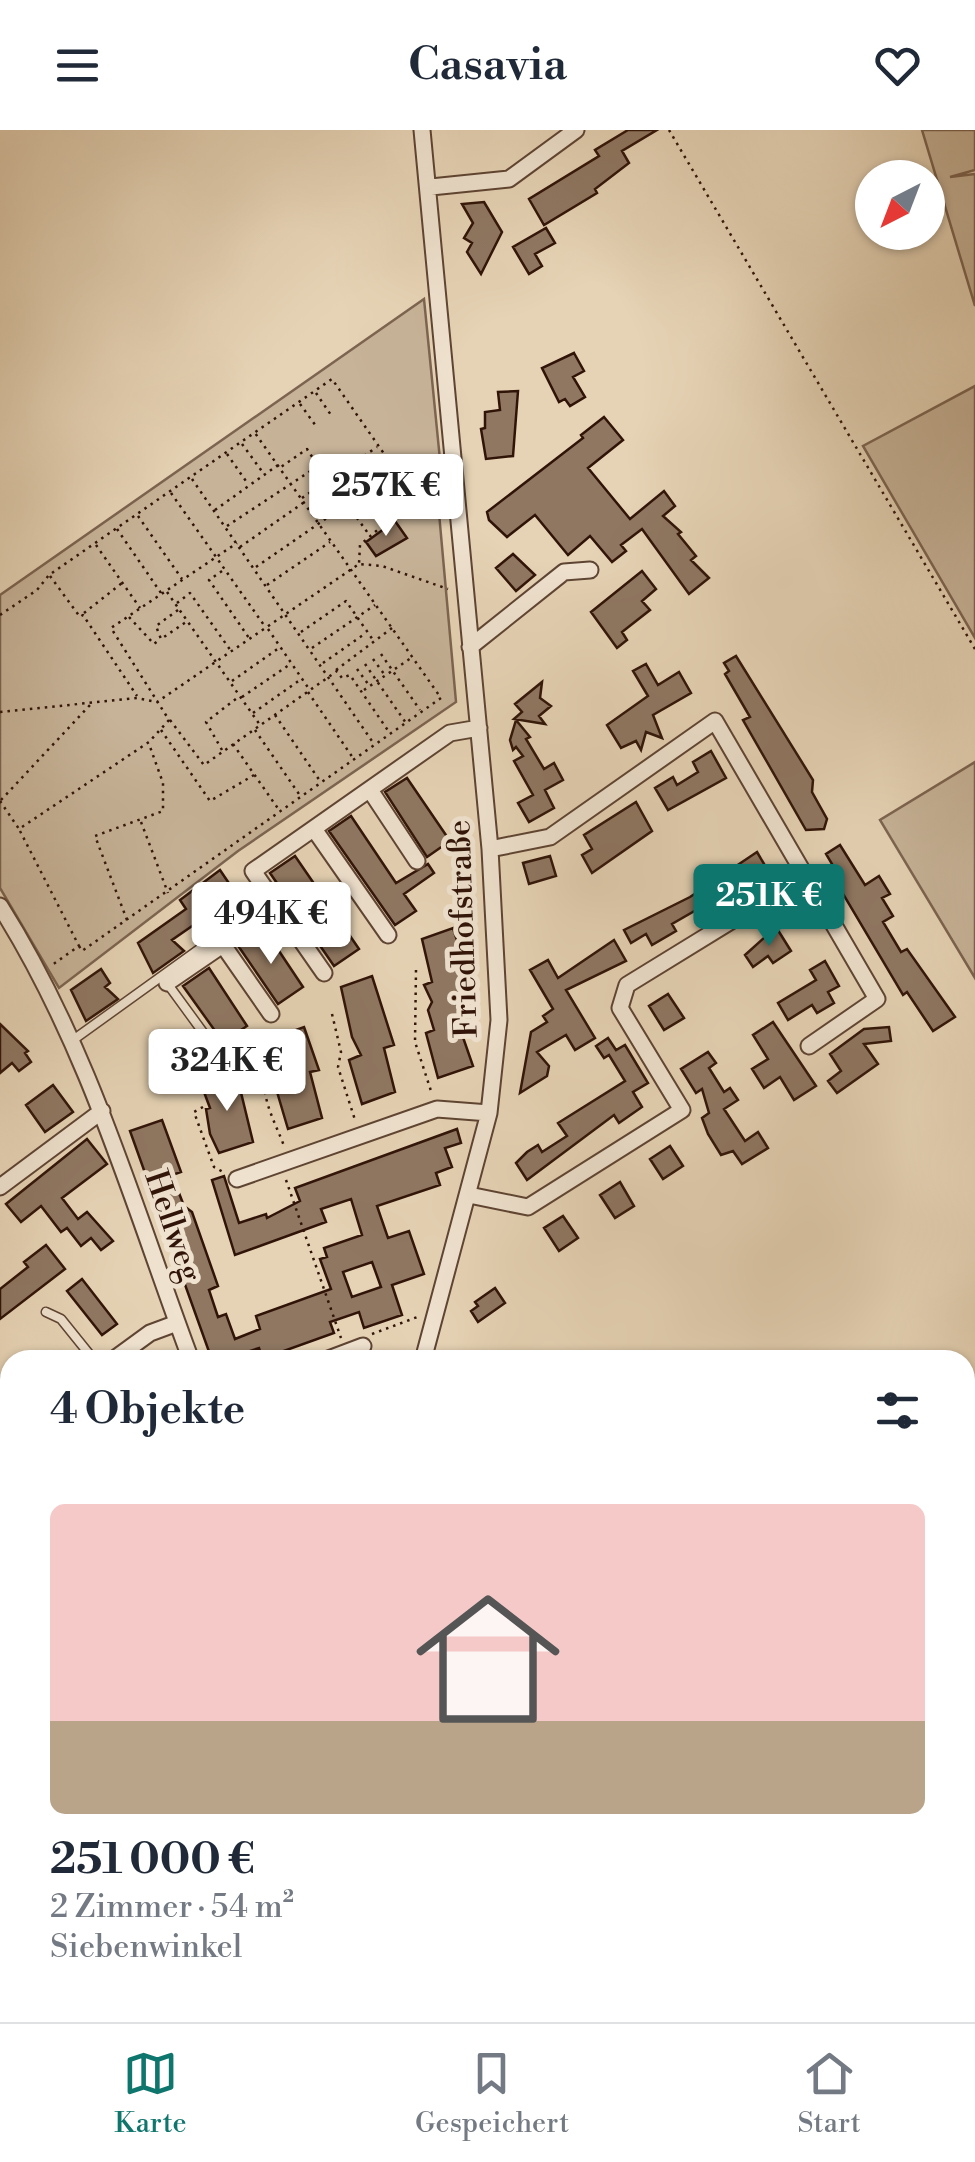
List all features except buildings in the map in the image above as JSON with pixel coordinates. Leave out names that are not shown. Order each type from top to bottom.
[{"type":"street","name":"Friedhofstraße","points":[[422,130],[431,188],[490,849],[499,1020],[490,1113],[425,1350]]},
{"type":"street","points":[[431,188],[508,179],[576,130]]},
{"type":"street","points":[[470,647],[564,572],[590,570]]},
{"type":"street","points":[[490,849],[550,837],[715,721],[877,999],[809,1046]]},
{"type":"street","points":[[324,973],[253,871],[450,733],[479,728]]},
{"type":"street","name":"Friedhofstraße","points":[[370,790],[417,861]]},
{"type":"street","points":[[314,829],[388,935]]},
{"type":"street","points":[[469,1196],[528,1207],[682,1110],[620,1008],[627,985],[806,875]]},
{"type":"street","name":"Hellweg","points":[[0,906],[41,972],[73,1040],[187,1350]]},
{"type":"street","points":[[167,983],[278,907]]},
{"type":"street","points":[[222,945],[271,1014]]},
{"type":"street","points":[[237,1179],[437,1109],[490,1113]]},
{"type":"street","points":[[0,1188],[102,1111]]},
{"type":"street","points":[[127,1350],[150,1333],[177,1323]]},
{"type":"street","points":[[350,1350],[362,1342]]},
{"type":"lane","points":[[73,1040],[230,927],[210,898]]},
{"type":"lane","points":[[167,983],[213,1046]]},
{"type":"lane","points":[[46,1312],[61,1319],[86,1350]]},
{"type":"path","points":[[669,130],[975,649]]},
{"type":"path","points":[[0,616],[37,590],[50,575],[332,379],[412,494],[410,502],[360,545],[359,564]]},
{"type":"path","points":[[315,392],[331,415]]},
{"type":"path","points":[[299,402],[316,426]]},
{"type":"path","points":[[93,702],[0,801],[19,829],[82,951],[441,698],[255,433]]},
{"type":"path","points":[[241,442],[264,474]]},
{"type":"path","points":[[337,671],[204,764],[169,720],[111,628],[379,446]]},
{"type":"path","points":[[214,510],[307,449],[318,466],[226,527]]},
{"type":"path","points":[[226,453],[249,486]]},
{"type":"path","points":[[191,478],[375,744]]},
{"type":"path","points":[[170,492],[292,663],[354,759]]},
{"type":"path","points":[[254,568],[348,504],[370,536]]},
{"type":"path","points":[[137,514],[182,580]]},
{"type":"path","points":[[116,529],[162,594]]},
{"type":"path","points":[[266,585],[332,541]]},
{"type":"path","points":[[95,544],[140,608]]},
{"type":"path","points":[[0,712],[138,698],[157,702],[359,564],[382,566],[468,596]]},
{"type":"path","points":[[224,570],[208,580],[250,639]]},
{"type":"path","points":[[50,575],[80,617],[84,615]]},
{"type":"path","points":[[122,583],[84,609],[84,615],[138,698]]},
{"type":"path","points":[[166,590],[260,725]]},
{"type":"path","points":[[175,604],[190,593],[231,652]]},
{"type":"path","points":[[300,633],[346,600],[373,640]]},
{"type":"path","points":[[310,649],[376,604]]},
{"type":"path","points":[[161,639],[156,626],[180,610]]},
{"type":"path","points":[[128,616],[154,644],[188,622]]},
{"type":"path","points":[[390,734],[350,676],[342,678],[335,668],[392,628]]},
{"type":"path","points":[[321,665],[367,632]]},
{"type":"path","points":[[230,682],[281,648]]},
{"type":"path","points":[[381,654],[422,712]]},
{"type":"path","points":[[362,692],[412,657]]},
{"type":"path","points":[[373,659],[385,676]]},
{"type":"path","points":[[223,751],[206,722],[292,663]]},
{"type":"path","points":[[365,664],[406,723]]},
{"type":"path","points":[[357,669],[370,687]]},
{"type":"path","points":[[252,714],[302,679]]},
{"type":"path","points":[[275,715],[321,782]]},
{"type":"path","points":[[19,829],[148,742],[169,720]]},
{"type":"path","points":[[161,728],[210,801],[254,775]]},
{"type":"path","points":[[254,729],[301,796]]},
{"type":"path","points":[[127,920],[95,836],[163,811],[163,782],[148,742]]},
{"type":"path","points":[[232,744],[280,811]]},
{"type":"path","points":[[140,820],[168,892]]},
{"type":"path","points":[[41,972],[79,946]]},
{"type":"path","points":[[416,970],[415,1042],[437,1109]]},
{"type":"path","points":[[332,1014],[341,1052],[338,1067],[361,1135]]},
{"type":"path","points":[[273,1064],[264,1073],[263,1087],[345,1350]]},
{"type":"path","points":[[204,1108],[194,1112],[214,1167],[237,1179]]},
{"type":"path","points":[[362,1342],[436,1310]]},
{"type":"shaded area","points":[[922,130],[975,130],[975,170],[950,177],[975,174],[975,306],[945,206],[945,160],[931,160]]},
{"type":"shaded area","points":[[424,299],[445,510],[439,513],[456,702],[238,851],[59,988],[0,888],[0,595]]},
{"type":"shaded area","points":[[975,386],[975,638],[863,446]]},
{"type":"shaded area","points":[[975,762],[975,978],[880,820]]}]
